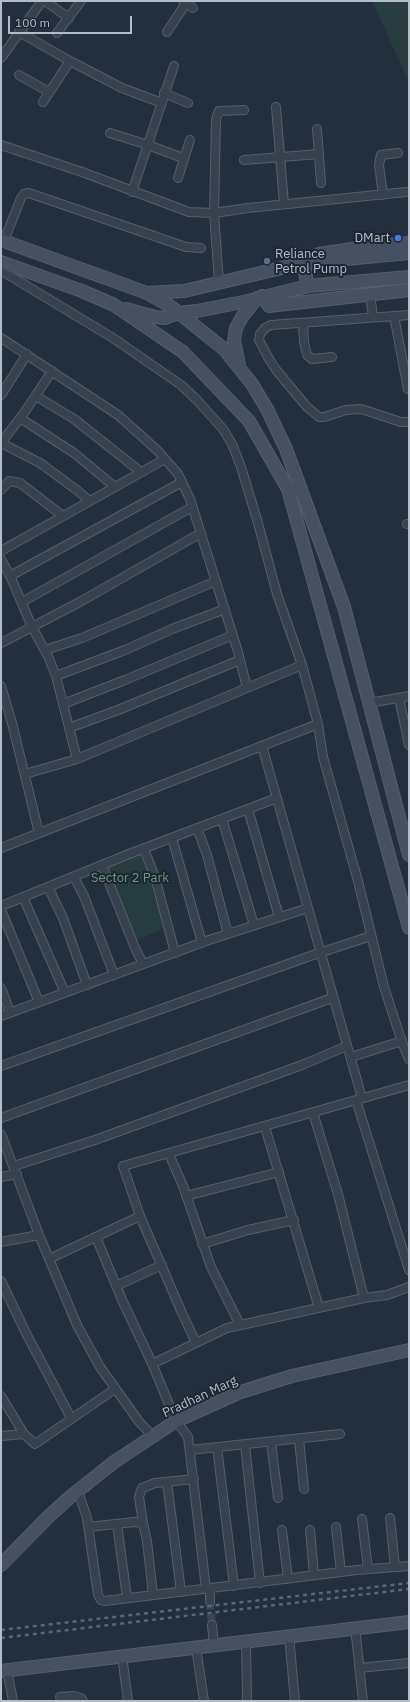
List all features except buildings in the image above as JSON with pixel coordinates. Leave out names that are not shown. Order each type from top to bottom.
[{"type":"main road","points":[[3,240],[147,293],[174,309],[224,349],[239,367],[267,409],[286,449],[344,606],[409,855]]},
{"type":"main road","points":[[289,265],[313,255],[372,246],[409,243]]},
{"type":"main road","points":[[147,293],[184,291],[289,265],[409,253]]},
{"type":"main road","points":[[1,262],[82,291],[114,305],[155,317],[165,318]]},
{"type":"main road","points":[[303,263],[308,286]]},
{"type":"main road","points":[[174,309],[196,311],[308,286],[409,277]]},
{"type":"main road","points":[[260,297],[269,306],[370,293],[409,290]]},
{"type":"main road","points":[[165,318],[174,309],[184,291]]},
{"type":"main road","points":[[239,367],[234,341],[236,328],[242,317],[260,297]]},
{"type":"main road","points":[[114,305],[169,341],[202,371],[249,421],[288,490],[409,928]]},
{"type":"main road","points":[[165,318],[169,341]]},
{"type":"main road","name":"Pradhan Marg","points":[[1,1565],[47,1518],[78,1491],[114,1462],[176,1421],[263,1384],[292,1376],[409,1350]]},
{"type":"main road","points":[[4,1671],[246,1642],[355,1627],[409,1622]]},
{"type":"street","points":[[1,58],[42,1]]},
{"type":"street","points":[[45,1],[69,18]]},
{"type":"street","points":[[57,33],[81,1]]},
{"type":"street","points":[[167,32],[188,4]]},
{"type":"street","points":[[19,32],[122,88],[162,103]]},
{"type":"street","points":[[43,102],[70,61]]},
{"type":"street","points":[[132,192],[174,66]]},
{"type":"street","points":[[19,75],[49,92]]},
{"type":"street","points":[[164,94],[188,103]]},
{"type":"street","points":[[276,107],[284,204]]},
{"type":"street","points":[[219,282],[214,213],[217,115],[220,111],[244,110]]},
{"type":"street","points":[[317,129],[321,183]]},
{"type":"street","points":[[110,133],[183,158]]},
{"type":"street","points":[[178,178],[183,158],[190,140]]},
{"type":"street","points":[[1,145],[82,172],[132,192],[189,212],[214,213],[284,204],[406,192]]},
{"type":"street","points":[[383,195],[379,165],[381,155],[398,153]]},
{"type":"street","points":[[244,160],[319,154]]},
{"type":"street","points":[[3,240],[21,198],[24,194],[29,193],[186,247],[201,248]]},
{"type":"street","points":[[1,270],[113,338],[170,377],[196,399],[223,429],[232,444],[241,467],[277,594],[302,665],[318,724],[323,757],[358,881],[384,986],[409,1059]]},
{"type":"street","points":[[370,293],[373,317]]},
{"type":"street","points":[[409,315],[272,326],[265,328],[260,334],[259,340],[268,359],[289,386],[319,417],[324,417],[346,410],[361,409],[402,422],[409,422]]},
{"type":"street","points":[[394,316],[408,389]]},
{"type":"street","points":[[303,324],[304,342],[307,355],[312,359],[332,357]]},
{"type":"street","points":[[2,341],[27,354],[118,415],[165,459],[178,474],[201,533],[233,635],[246,688]]},
{"type":"street","points":[[1,395],[27,354]]},
{"type":"street","points":[[52,370],[36,396],[1,443],[40,463],[90,501]]},
{"type":"street","points":[[36,396],[74,419],[141,472]]},
{"type":"street","points":[[20,418],[74,453],[115,487]]},
{"type":"street","points":[[1,551],[165,459]]},
{"type":"street","points":[[1,490],[9,481],[20,483],[63,516]]},
{"type":"street","points":[[10,576],[182,482]]},
{"type":"street","points":[[22,602],[192,507]]},
{"type":"street","points":[[1,643],[201,533]]},
{"type":"street","points":[[1,559],[56,676],[77,759]]},
{"type":"street","points":[[45,650],[82,638],[216,581]]},
{"type":"street","points":[[56,676],[125,650],[172,629],[225,609]]},
{"type":"street","points":[[63,704],[233,635]]},
{"type":"street","points":[[69,728],[118,710],[240,660]]},
{"type":"street","points":[[25,774],[77,759],[302,665]]},
{"type":"street","points":[[1,686],[25,774],[39,833]]},
{"type":"street","points":[[369,703],[409,696]]},
{"type":"street","points":[[400,698],[409,745]]},
{"type":"street","points":[[1,848],[153,790],[318,724]]},
{"type":"street","points":[[262,746],[332,998],[351,1057],[359,1099],[409,1270]]},
{"type":"street","points":[[1,906],[144,848],[277,798]]},
{"type":"street","points":[[248,808],[279,917]]},
{"type":"street","points":[[222,819],[254,925]]},
{"type":"street","points":[[198,828],[207,855],[228,934]]},
{"type":"street","points":[[172,838],[202,943]]},
{"type":"street","points":[[144,848],[154,877],[175,953]]},
{"type":"street","points":[[102,865],[135,948],[143,964]]},
{"type":"street","points":[[74,877],[84,896],[114,975]]},
{"type":"street","points":[[48,887],[63,918],[87,985]]},
{"type":"street","points":[[23,897],[65,993]]},
{"type":"street","points":[[1,1016],[202,943],[308,908]]},
{"type":"street","points":[[1,910],[39,1002]]},
{"type":"street","points":[[1,1066],[371,936]]},
{"type":"street","points":[[1,988],[10,1012]]},
{"type":"street","points":[[1,1118],[332,998]]},
{"type":"street","points":[[351,1057],[402,1042]]},
{"type":"street","points":[[1,1177],[15,1170],[95,1140],[302,1065],[347,1046]]},
{"type":"street","points":[[196,1343],[140,1216],[123,1166],[266,1127],[409,1085]]},
{"type":"street","points":[[313,1113],[338,1194],[364,1298]]},
{"type":"street","points":[[266,1127],[319,1308]]},
{"type":"street","points":[[1,1134],[39,1235],[77,1325],[100,1367],[115,1389],[140,1423],[153,1436]]},
{"type":"street","points":[[169,1154],[186,1196],[211,1267],[240,1325]]},
{"type":"street","points":[[186,1196],[279,1172]]},
{"type":"street","points":[[49,1259],[140,1216]]},
{"type":"street","points":[[202,1244],[248,1230],[294,1220]]},
{"type":"street","points":[[1,1242],[39,1235]]},
{"type":"street","points":[[96,1237],[176,1421],[188,1437],[210,1602]]},
{"type":"street","points":[[116,1286],[162,1265]]},
{"type":"street","points":[[1,1281],[27,1335],[71,1418]]},
{"type":"street","points":[[152,1364],[226,1328],[364,1298],[387,1295],[409,1287]]},
{"type":"street","points":[[1,1396],[24,1434],[35,1444],[115,1389]]},
{"type":"street","points":[[1,1436],[24,1434]]},
{"type":"street","points":[[190,1450],[340,1434]]},
{"type":"street","points":[[299,1439],[304,1489]]},
{"type":"street","points":[[271,1442],[278,1498]]},
{"type":"street","points":[[245,1445],[260,1583]]},
{"type":"street","points":[[217,1447],[234,1586]]},
{"type":"street","points":[[153,1595],[147,1541],[139,1497],[142,1488],[155,1483],[194,1479]]},
{"type":"street","points":[[167,1482],[181,1592]]},
{"type":"street","points":[[78,1491],[87,1518],[98,1595],[101,1600],[105,1601],[341,1572],[409,1566]]},
{"type":"street","points":[[390,1518],[395,1567]]},
{"type":"street","points":[[362,1519],[368,1569]]},
{"type":"street","points":[[88,1527],[134,1522],[143,1524]]},
{"type":"street","points":[[117,1524],[126,1598]]},
{"type":"street","points":[[336,1527],[341,1572]]},
{"type":"street","points":[[282,1530],[288,1579]]},
{"type":"street","points":[[310,1530],[314,1576]]},
{"type":"street","points":[[212,1625],[214,1645]]},
{"type":"street","points":[[355,1627],[358,1668],[363,1701]]},
{"type":"street","points":[[289,1636],[295,1701]]},
{"type":"street","points":[[246,1642],[247,1701]]},
{"type":"street","points":[[196,1647],[204,1701]]},
{"type":"street","points":[[122,1656],[128,1701]]},
{"type":"street","points":[[358,1668],[409,1663]]},
{"type":"street","points":[[4,1671],[13,1701]]},
{"type":"street","points":[[60,1697],[73,1696],[81,1698],[83,1701]]},
{"type":"green space","points":[[372,1],[409,1],[409,82]]},
{"type":"green space","name":"Sector 2 Park","points":[[144,851],[165,927],[134,942],[104,866]]},
{"type":"tunnel","points":[[210,1602],[212,1625]]},
{"type":"railway","points":[[1,1630],[409,1583]]},
{"type":"railway","points":[[1,1638],[409,1589]]},
{"type":"place","name":"DMart","points":[[398,238]]},
{"type":"place","name":"Reliance Petrol Pump","points":[[267,261]]}]
